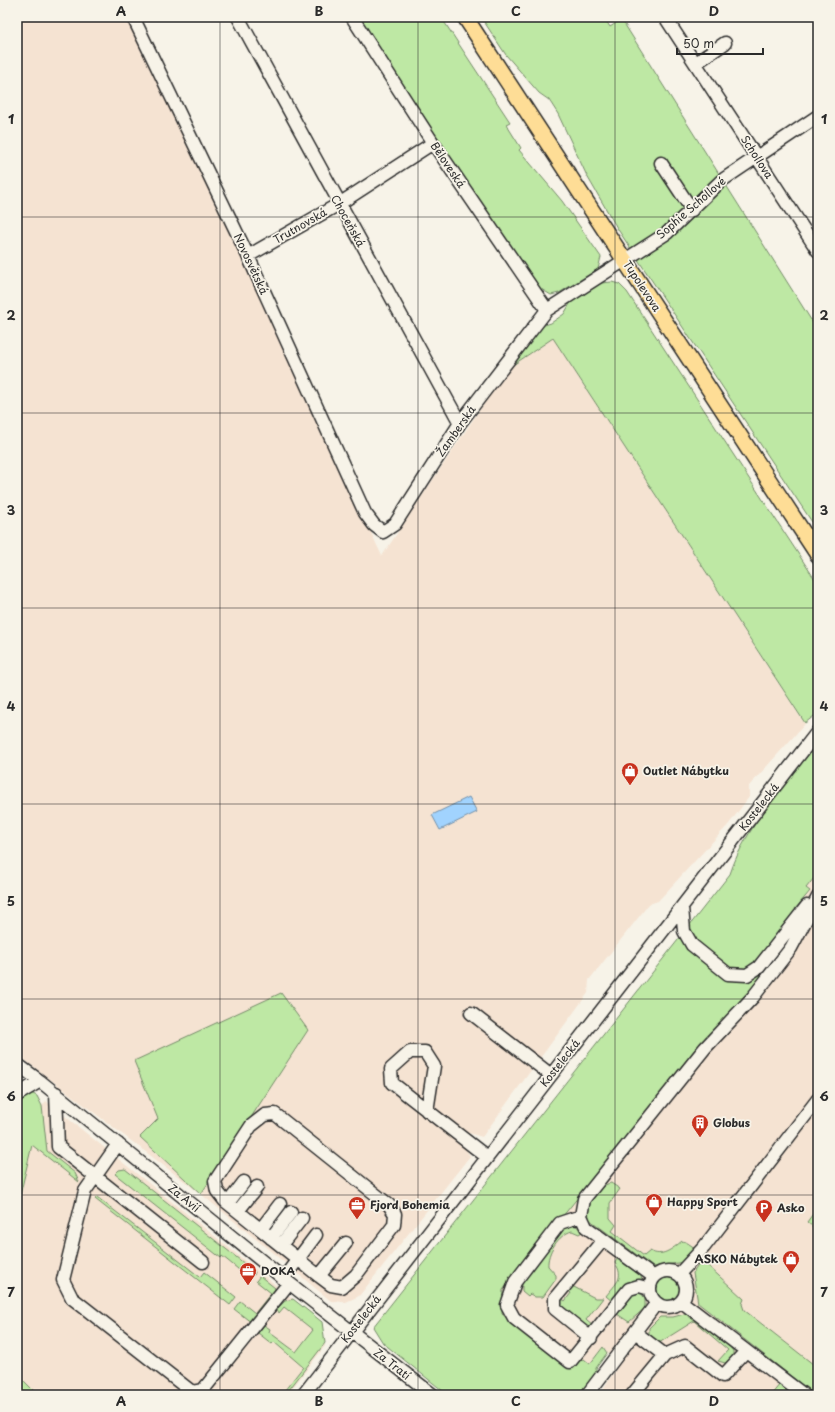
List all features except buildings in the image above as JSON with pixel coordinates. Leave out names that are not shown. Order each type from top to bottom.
[{"type":"main road","name":"Tupolevova","points":[[465,17],[818,555]]},
{"type":"street","name":"Novosvětská","points":[[133,17],[248,256],[365,513]]},
{"type":"street","name":"Choceňská","points":[[238,17],[460,423]]},
{"type":"street","name":"Běloveská","points":[[352,17],[433,143],[547,310]]},
{"type":"street","name":"Schollova","points":[[665,17],[817,248]]},
{"type":"street","points":[[696,63],[725,44]]},
{"type":"street","name":"Sophie Schollové","points":[[547,310],[667,232],[721,181],[756,156],[818,116]]},
{"type":"street","name":"Trutnovská","points":[[248,256],[339,204],[433,143]]},
{"type":"street","points":[[661,163],[692,210]]},
{"type":"street","name":"Žamberská","points":[[365,513],[383,532],[395,524],[460,423],[547,310]]},
{"type":"street","name":"Kostelecká","points":[[303,1395],[818,731]]},
{"type":"street","points":[[682,907],[684,931],[692,945],[728,974],[747,975],[759,967],[805,908],[818,896]]},
{"type":"street","points":[[654,1277],[586,1227],[581,1216],[584,1199],[705,1048],[753,997],[791,948],[818,896]]},
{"type":"street","points":[[471,1014],[551,1075]]},
{"type":"street","points":[[428,1111],[434,1066],[425,1052],[410,1052],[391,1070],[392,1083],[487,1157]]},
{"type":"street","name":"Za Avií","points":[[17,1064],[56,1093],[286,1281],[351,1332]]},
{"type":"street","points":[[17,1095],[40,1081]]},
{"type":"street","points":[[56,1093],[58,1147],[203,1262]]},
{"type":"street","points":[[679,1274],[718,1229],[818,1099]]},
{"type":"street","points":[[275,1114],[389,1205],[395,1214],[394,1225],[356,1275],[342,1287],[331,1284],[319,1276],[228,1202],[217,1191],[216,1181],[251,1126],[265,1115],[275,1114]]},
{"type":"street","points":[[118,1144],[85,1191],[63,1280],[72,1298],[192,1392],[203,1390],[286,1281],[316,1235]]},
{"type":"street","points":[[228,1202],[244,1182]]},
{"type":"street","points":[[238,1211],[257,1187]]},
{"type":"street","points":[[261,1229],[280,1204]]},
{"type":"street","points":[[276,1241],[297,1215]]},
{"type":"street","points":[[581,1216],[560,1223],[515,1282],[507,1305],[514,1318],[570,1362],[591,1338],[628,1289],[639,1286],[650,1289]]},
{"type":"street","points":[[591,1338],[554,1309],[553,1303],[555,1298],[603,1240]]},
{"type":"street","points":[[319,1276],[346,1243]]},
{"type":"street","points":[[663,1272],[674,1272],[679,1274],[686,1284],[685,1296],[682,1302],[678,1305],[667,1308],[656,1304],[653,1300],[650,1289],[654,1277],[663,1272]]},
{"type":"street","points":[[682,1302],[804,1395]]},
{"type":"street","points":[[587,1395],[656,1304]]},
{"type":"street","name":"Za Tratí","points":[[351,1332],[433,1395]]},
{"type":"street","points":[[635,1332],[665,1355]]},
{"type":"street","points":[[632,1395],[665,1355],[685,1346],[723,1376],[746,1351]]},
{"type":"shaded area","points":[[17,17],[129,17],[382,556],[507,369],[553,338],[805,724],[749,786],[749,797],[729,824],[658,901],[649,904],[589,980],[588,993],[482,1137],[469,1133],[465,1138],[462,1143],[470,1156],[359,1296],[346,1302],[331,1301],[201,1194],[17,1054]]},
{"type":"shaded area","points":[[818,873],[818,1395],[794,1395],[780,1384],[771,1395],[607,1395],[603,1389],[621,1362],[607,1353],[603,1347],[590,1364],[566,1364],[502,1314],[503,1290],[601,1169],[695,1049],[733,1013],[796,932],[795,909],[810,891],[806,888]]},
{"type":"shaded area","points":[[37,1096],[42,1106],[46,1101],[322,1322],[325,1346],[287,1395],[17,1395],[17,1170],[20,1157],[21,1138],[18,1134],[17,1105]]},
{"type":"green space","points":[[358,17],[441,17],[510,122],[506,124],[521,148],[519,150],[562,201],[601,257],[598,269],[559,293],[551,295],[536,286]]},
{"type":"green space","points":[[481,17],[607,17],[605,19],[610,27],[619,21],[617,17],[620,17],[818,331],[818,531],[617,228],[587,176],[558,114],[549,100],[539,93],[506,55]]},
{"type":"green space","points":[[612,282],[619,284],[627,292],[818,584],[818,713],[805,723],[553,338],[507,369],[541,326],[551,323],[564,314],[571,302],[601,283]]},
{"type":"green space","points":[[818,743],[818,873],[806,888],[810,891],[795,909],[805,918],[796,932],[733,1013],[695,1049],[601,1169],[503,1290],[502,1314],[565,1364],[584,1359],[590,1364],[603,1347],[607,1353],[596,1368],[596,1375],[581,1395],[448,1395],[383,1343],[373,1327],[730,874],[746,838],[768,805]]},
{"type":"green space","points":[[281,993],[308,1030],[201,1194],[140,1137],[158,1119],[134,1061]]},
{"type":"green space","points":[[31,1093],[37,1096],[42,1106],[47,1151],[75,1173],[79,1182],[32,1145],[17,1208],[17,1170],[20,1157],[21,1138],[18,1134],[17,1105],[20,1098]]},
{"type":"green space","points":[[125,1169],[255,1272],[254,1275],[252,1274],[249,1278],[222,1256],[221,1258],[115,1174],[119,1170]]},
{"type":"green space","points":[[611,1183],[620,1189],[610,1203],[610,1218],[616,1225],[612,1231],[644,1256],[650,1251],[659,1254],[667,1252],[682,1241],[686,1242],[695,1248],[684,1262],[653,1267],[590,1220],[589,1209],[593,1197],[601,1188]]},
{"type":"green space","points":[[97,1197],[200,1277],[204,1272],[236,1297],[230,1305],[95,1199]]},
{"type":"green space","points":[[818,1207],[818,1231],[807,1222]]},
{"type":"green space","points":[[565,1226],[576,1226],[582,1232],[579,1234],[572,1231],[567,1233],[558,1240],[551,1250],[548,1266],[556,1275],[556,1279],[543,1297],[535,1297],[530,1294],[528,1296],[522,1291],[522,1283]]},
{"type":"green space","points":[[617,1259],[640,1275],[644,1283],[613,1302],[606,1296],[616,1284],[619,1277],[618,1268],[615,1263]]},
{"type":"green space","points":[[706,1259],[710,1261],[707,1265],[744,1299],[742,1304],[744,1310],[818,1368],[818,1395],[815,1395],[698,1303],[693,1273],[701,1261]]},
{"type":"green space","points":[[668,1275],[678,1279],[682,1289],[678,1299],[668,1303],[658,1299],[654,1289],[658,1279]]},
{"type":"green space","points":[[260,1276],[275,1288],[274,1292],[252,1323],[234,1309],[240,1301],[255,1313],[271,1293],[256,1281]]},
{"type":"green space","points":[[572,1286],[595,1298],[603,1298],[586,1320],[594,1327],[589,1329],[561,1310],[558,1296],[565,1301],[571,1293],[565,1288]]},
{"type":"green space","points":[[640,1292],[645,1298],[645,1308],[629,1322],[617,1314],[627,1303],[631,1293]]},
{"type":"green space","points":[[293,1299],[322,1322],[325,1343],[285,1395],[281,1395],[303,1367],[274,1342],[272,1344],[258,1333],[264,1325],[270,1329],[269,1332],[296,1352],[313,1330],[284,1307],[279,1313],[277,1309],[285,1301]]},
{"type":"green space","points":[[688,1313],[730,1347],[733,1351],[733,1357],[725,1363],[718,1361],[728,1350],[694,1321],[659,1343],[649,1334],[649,1328],[660,1317],[673,1317]]},
{"type":"green space","points":[[17,1374],[38,1395],[17,1395]]},
{"type":"green space","points":[[780,1384],[794,1395],[771,1395]]},
{"type":"water","points":[[469,797],[477,812],[440,830],[432,815]]},
{"type":"place","name":"Outlet Nábytku","points":[[630,786]]},
{"type":"place","name":"Globus","points":[[700,1138]]},
{"type":"place","name":"Happy Sport","points":[[654,1217]]},
{"type":"place","name":"Fjord Bohemia","points":[[357,1220]]},
{"type":"place","name":"Asko","points":[[764,1223]]},
{"type":"place","name":"ASKO Nábytek","points":[[791,1274]]},
{"type":"place","name":"DOKA","points":[[248,1286]]}]
